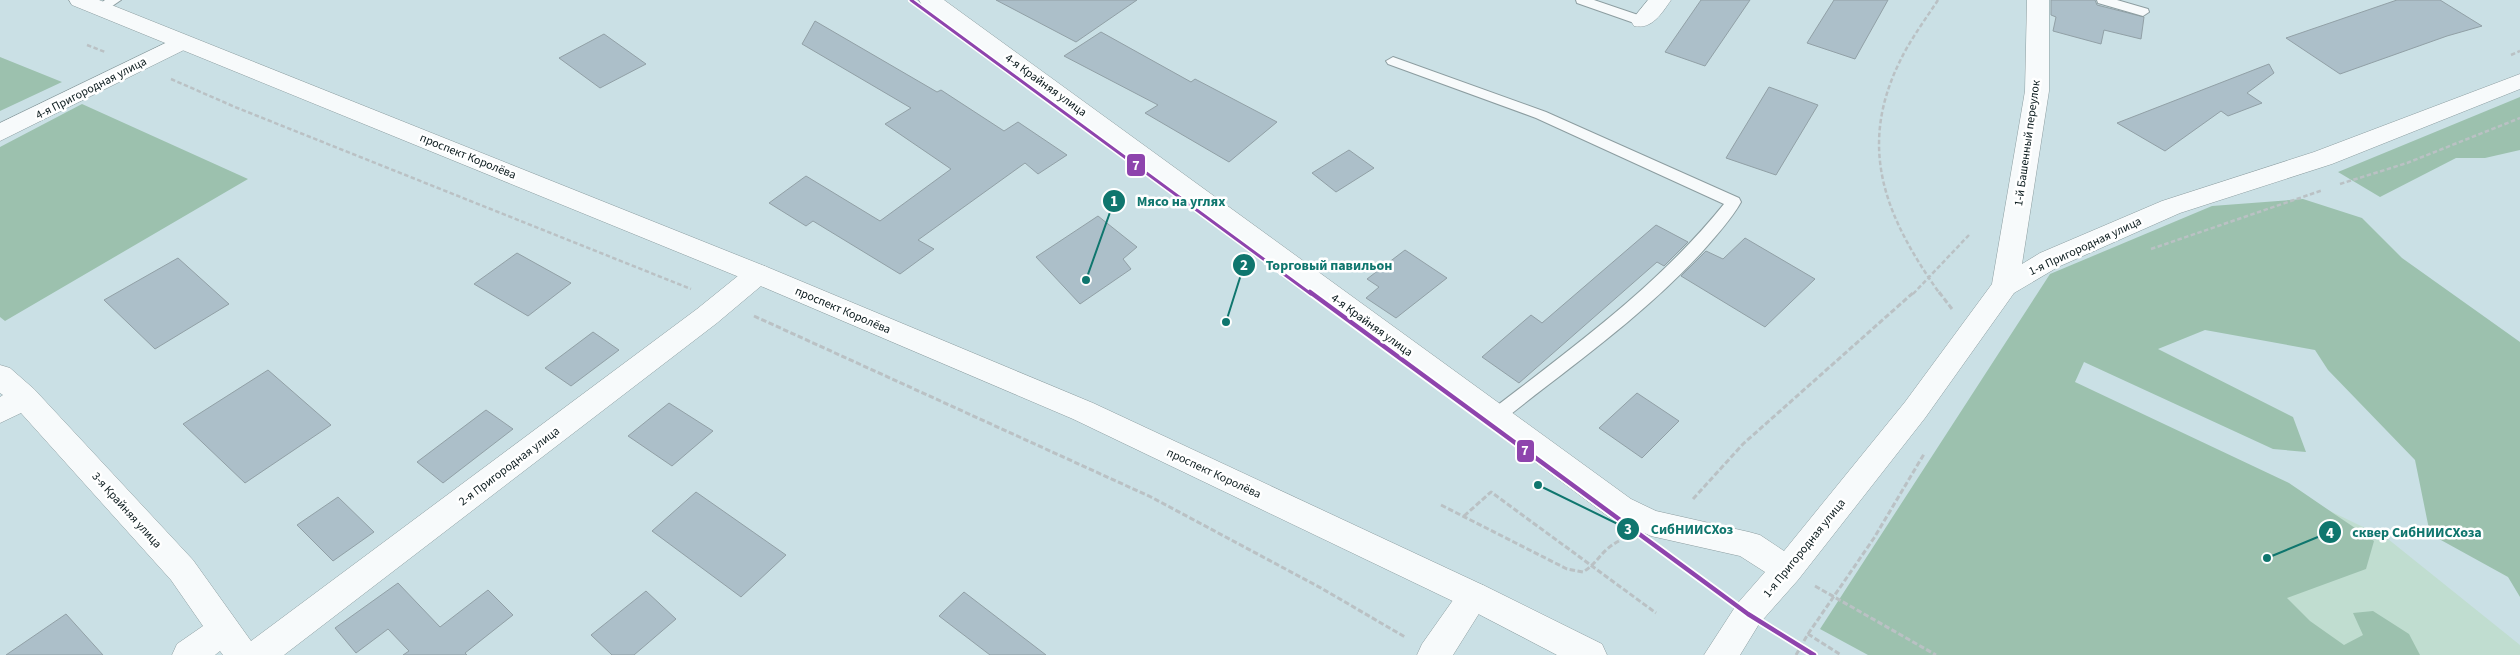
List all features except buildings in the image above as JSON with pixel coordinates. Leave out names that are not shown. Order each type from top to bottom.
[{"type":"street","name":"4-я Крайняя улица","points":[[930,0],[1620,508],[1658,524],[1719,536],[1749,545],[1787,570]]},
{"type":"street","points":[[1642,21],[1660,0]]},
{"type":"street","name":"1-й Башенный переулок","points":[[2005,286],[2037,91],[2038,0]]},
{"type":"street","name":"проспект Королёва","points":[[98,3],[182,42],[758,274],[1083,411],[1474,596],[1590,655]]},
{"type":"street","name":"4-я Пригородная улица","points":[[0,134],[182,42]]},
{"type":"street","name":"1-я Пригородная улица","points":[[1721,655],[1748,614],[1787,570],[1914,410],[2005,286],[2050,260],[2171,206],[2324,158],[2520,81]]},
{"type":"street","name":"2-я Пригородная улица","points":[[258,655],[724,302],[758,274]]},
{"type":"street","name":"3-я Крайняя улица","points":[[0,376],[12,404],[182,570],[233,643]]},
{"type":"street","points":[[1434,655],[1474,596]]},
{"type":"street","points":[[189,655],[233,643]]},
{"type":"lane","points":[[1582,0],[1642,21]]},
{"type":"lane","points":[[2103,0],[2143,12]]},
{"type":"lane","points":[[1393,61],[1541,115],[1734,202],[1716,226],[1689,256],[1640,302],[1496,416]]},
{"type":"path","points":[[1938,0],[1913,39],[1891,81],[1880,129],[1879,167],[1899,227],[1928,279],[1970,332]]},
{"type":"path","points":[[87,45],[138,64],[235,107],[724,302],[1151,497],[1321,588],[1434,655]]},
{"type":"path","points":[[2339,184],[2407,163],[2520,118]]},
{"type":"path","points":[[2142,252],[2330,187]]},
{"type":"path","points":[[1440,504],[1566,568],[1583,572],[1592,566],[1605,548],[1617,544],[1622,538],[1658,524],[1684,508],[1743,444],[1928,279],[1969,235]]},
{"type":"path","points":[[1796,655],[1808,634],[1874,538],[1925,451]]},
{"type":"path","points":[[1464,516],[1491,492],[1656,613]]},
{"type":"path","points":[[1787,570],[1936,655]]},
{"type":"path","points":[[1808,634],[1841,655]]},
{"type":"green space","points":[[0,57],[62,82],[0,111]]},
{"type":"green space","points":[[2520,97],[2520,150],[2485,158],[2456,158],[2380,197],[2338,172]]},
{"type":"green space","points":[[82,104],[248,179],[5,321],[0,317],[0,147]]},
{"type":"green space","points":[[2303,199],[2362,218],[2402,258],[2520,342],[2520,597],[2508,577],[2430,534],[2415,460],[2328,370],[2315,350],[2205,330],[2158,349],[2293,417],[2306,452],[2273,449],[2084,362],[2075,382],[2289,483],[2374,541],[2366,569],[2287,598],[2310,621],[2344,645],[2363,635],[2353,613],[2373,611],[2409,634],[2420,655],[1868,655],[1820,629],[2050,274],[2212,206]]},
{"type":"green space","points":[[2222,459],[2388,539],[2520,645],[2520,655],[2087,655]]},
{"type":"transit line","name":"7","points":[[911,0],[1748,614],[1814,655]]},
{"type":"place","name":"Мясо на углях","points":[[1086,280]]},
{"type":"place","name":"Торговый павильон","points":[[1226,322]]},
{"type":"place","name":"СибНИИСХоз","points":[[1538,485]]},
{"type":"place","name":"сквер СибНИИСХоза","points":[[2267,558]]}]
